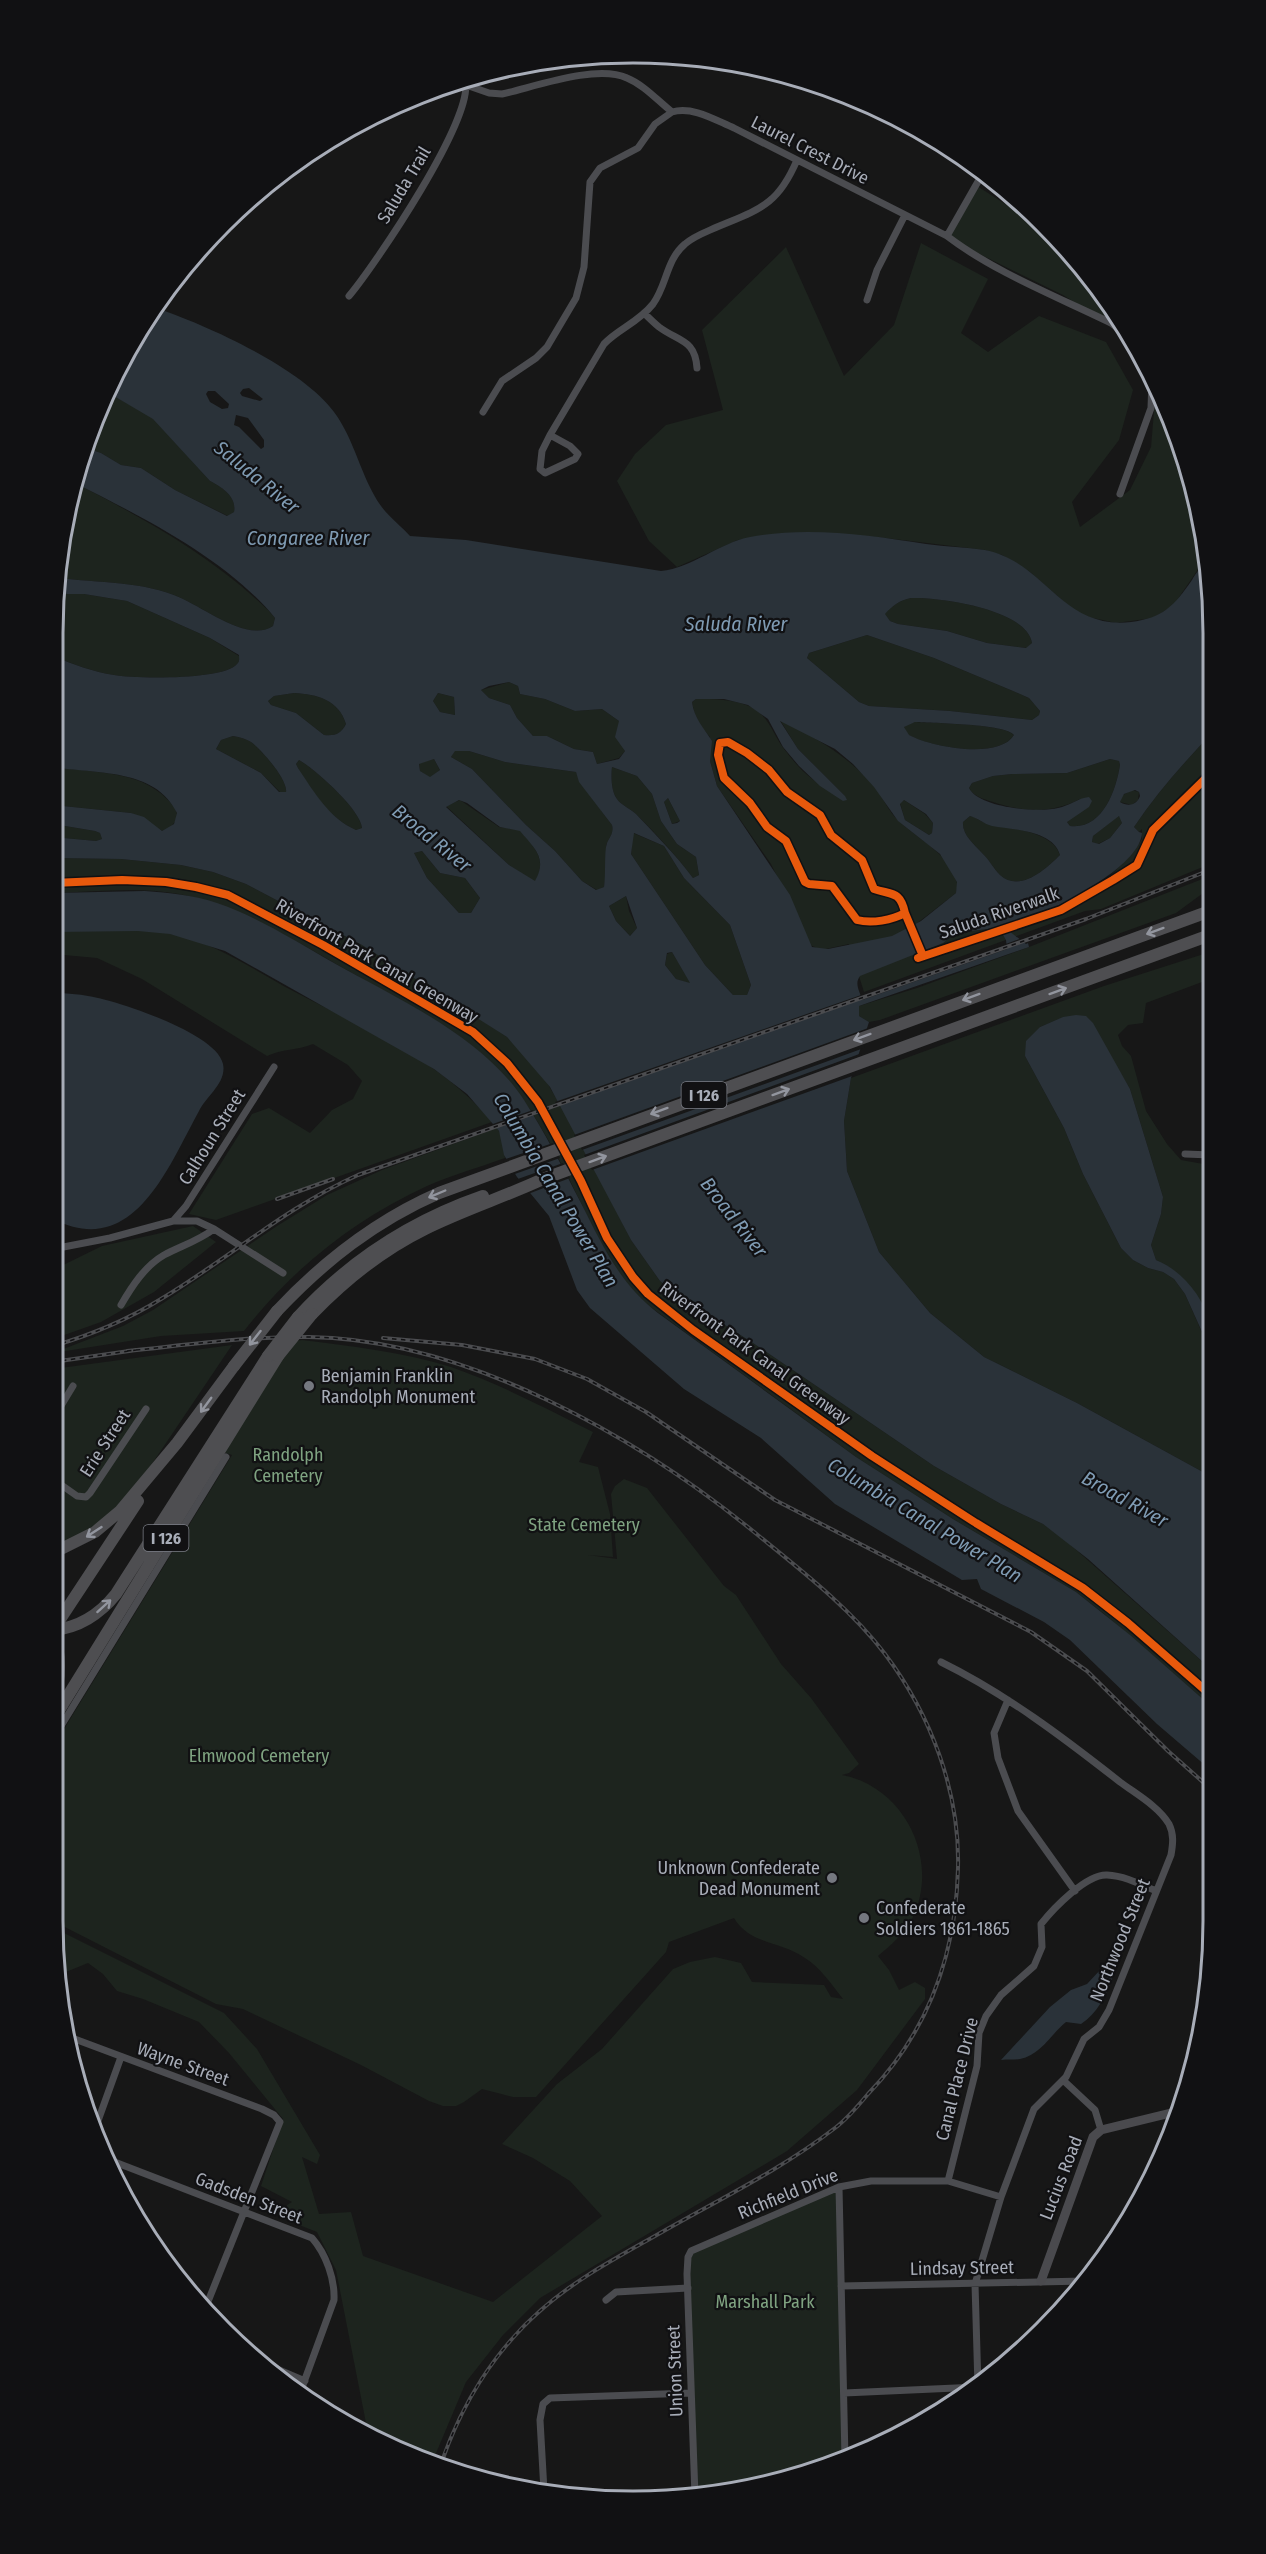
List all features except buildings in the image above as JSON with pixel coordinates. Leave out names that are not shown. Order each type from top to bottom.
[{"type":"highway","name":"I 126","points":[[63,1612],[177,1443],[277,1311],[321,1267],[379,1223],[427,1198],[492,1172],[1203,914]]},
{"type":"highway","name":"I 126","points":[[63,1702],[273,1356],[351,1277],[397,1244],[508,1191],[1203,938]]},
{"type":"highway","points":[[63,1629],[75,1626],[103,1609],[116,1594],[298,1317],[354,1263],[397,1234],[437,1214],[508,1191]]},
{"type":"highway","points":[[63,1548],[95,1532],[114,1517],[177,1443]]},
{"type":"street","points":[[472,86],[489,93],[502,94],[585,75],[619,75],[647,89],[672,112],[655,124],[638,148],[595,172],[590,182],[585,267],[576,298],[547,347],[536,358],[502,381],[483,412]]},
{"type":"street","name":"Saluda Trail","points":[[350,296],[375,261],[432,169],[456,121],[464,89]]},
{"type":"street","name":"Laurel Crest Drive","points":[[672,112],[686,110],[705,115],[947,236],[965,250],[996,267],[1113,325]]},
{"type":"street","points":[[550,435],[570,446],[578,454],[575,459],[545,472],[540,469],[541,457],[550,435],[600,349],[612,336],[644,313],[658,296],[670,263],[680,248],[700,235],[770,203],[785,185],[797,160]]},
{"type":"street","points":[[947,236],[979,180]]},
{"type":"street","points":[[867,300],[877,270],[905,215]]},
{"type":"street","points":[[644,313],[659,327],[691,347],[696,358],[696,368]]},
{"type":"street","points":[[1120,494],[1151,408],[1151,397]]},
{"type":"street","name":"Calhoun Street","points":[[173,1221],[186,1206],[274,1067]]},
{"type":"street","points":[[1185,1154],[1203,1155]]},
{"type":"street","points":[[63,1247],[110,1238],[173,1221],[197,1221],[214,1229],[283,1273]]},
{"type":"street","points":[[121,1305],[133,1285],[152,1264],[166,1254],[202,1239],[214,1229]]},
{"type":"street","points":[[63,1402],[73,1386]]},
{"type":"street","name":"Erie Street","points":[[63,1486],[77,1496],[86,1497],[146,1409]]},
{"type":"street","points":[[63,1721],[226,1457]]},
{"type":"street","name":"Northwood Street","points":[[941,1662],[972,1677],[1077,1748],[1165,1818],[1170,1827],[1173,1845],[1109,2010],[1100,2027],[1084,2039],[1074,2063],[1063,2080],[1034,2109],[1001,2197],[975,2284],[978,2375]]},
{"type":"street","points":[[1008,1701],[994,1733],[998,1758],[1018,1811],[1075,1891]]},
{"type":"street","name":"Canal Place Drive","points":[[948,2181],[977,2066],[979,2033],[986,2016],[1001,1995],[1034,1966],[1042,1947],[1041,1924],[1061,1901],[1095,1877],[1105,1875],[1131,1880],[1156,1891]]},
{"type":"street","name":"Wayne Street","points":[[76,2039],[274,2115],[280,2122],[244,2212]]},
{"type":"street","points":[[99,2119],[121,2057]]},
{"type":"street","points":[[1063,2080],[1095,2110],[1101,2130]]},
{"type":"street","name":"Lucius Road","points":[[1041,2281],[1093,2137],[1101,2130],[1170,2113]]},
{"type":"street","name":"Gadsden Street","points":[[117,2163],[312,2238],[319,2246],[335,2287],[334,2300],[305,2380]]},
{"type":"street","name":"Richfield Drive","points":[[695,2248],[839,2187],[871,2181],[948,2181],[1001,2197]]},
{"type":"street","points":[[839,2187],[845,2450]]},
{"type":"street","points":[[208,2301],[244,2212]]},
{"type":"street","name":"Union Street","points":[[695,2248],[688,2257],[695,2487]]},
{"type":"street","name":"Lindsay Street","points":[[841,2286],[1075,2281]]},
{"type":"street","points":[[606,2300],[616,2292],[688,2289]]},
{"type":"street","points":[[284,2371],[305,2380],[303,2385]]},
{"type":"street","points":[[844,2393],[960,2388]]},
{"type":"street","points":[[544,2483],[540,2420],[543,2404],[550,2398],[691,2393]]},
{"type":"green space","points":[[977,186],[1017,211],[1036,230],[1062,257],[1114,328],[1063,295],[945,237]]},
{"type":"green space","points":[[921,243],[988,279],[961,333],[988,352],[1039,316],[1106,342],[1133,390],[1119,440],[1072,502],[1080,527],[1130,490],[1151,447],[1155,404],[1184,485],[1199,568],[1173,606],[1153,618],[1116,623],[1084,616],[1071,608],[1030,572],[1002,555],[985,550],[877,537],[781,534],[738,540],[677,567],[649,541],[617,481],[635,454],[666,425],[723,410],[702,330],[786,247],[844,376],[894,325]]},
{"type":"green space","points":[[115,396],[153,418],[210,481],[228,493],[233,502],[234,512],[228,516],[175,490],[141,468],[121,465],[93,450]]},
{"type":"green space","points":[[82,486],[127,510],[201,556],[247,591],[275,618],[273,626],[263,630],[252,630],[227,622],[167,592],[121,584],[66,579]]},
{"type":"green space","points":[[64,594],[84,594],[127,601],[210,638],[239,656],[237,664],[229,669],[198,676],[114,675],[63,660]]},
{"type":"green space","points":[[911,598],[960,603],[999,614],[1015,621],[1027,631],[1032,643],[1027,648],[987,643],[947,631],[898,624],[890,621],[884,614],[896,604]]},
{"type":"green space","points":[[867,635],[934,658],[1029,698],[1040,711],[1039,715],[1032,720],[950,711],[869,706],[859,702],[807,658],[809,653]]},
{"type":"green space","points":[[509,682],[518,686],[520,694],[545,699],[575,711],[602,709],[619,721],[625,751],[619,758],[597,764],[593,752],[574,749],[547,736],[533,736],[517,718],[510,705],[489,698],[481,690]]},
{"type":"green space","points":[[294,693],[319,697],[333,704],[343,716],[346,724],[342,730],[337,734],[324,735],[296,713],[271,705],[268,701],[274,696]]},
{"type":"green space","points":[[438,693],[454,697],[455,715],[440,712],[433,701]]},
{"type":"green space","points":[[696,699],[728,700],[753,708],[765,718],[797,765],[818,783],[835,792],[845,796],[798,749],[780,720],[830,748],[866,777],[894,816],[937,852],[953,871],[957,882],[956,893],[916,924],[940,944],[955,933],[998,928],[1050,911],[1112,874],[1131,855],[1142,839],[1142,829],[1139,832],[1134,827],[1142,815],[1203,743],[1203,867],[1101,909],[1085,911],[864,992],[849,944],[821,950],[810,945],[771,864],[717,786],[710,761],[710,737],[698,721],[692,702]]},
{"type":"green space","points":[[915,722],[983,726],[1008,731],[1014,735],[1006,743],[994,747],[964,749],[948,747],[908,735],[904,727],[906,724]]},
{"type":"green space","points":[[233,736],[243,738],[256,746],[279,773],[286,792],[280,792],[261,773],[216,749],[221,740]]},
{"type":"green space","points":[[455,750],[469,751],[505,762],[576,772],[580,782],[612,825],[613,831],[606,845],[607,870],[604,887],[597,890],[582,881],[472,769],[451,757]]},
{"type":"green space","points":[[434,759],[440,770],[430,778],[420,771],[419,763]]},
{"type":"green space","points":[[1110,759],[1119,761],[1120,765],[1111,797],[1099,815],[1091,822],[1081,826],[1070,826],[1067,822],[1080,799],[1048,809],[1015,808],[983,799],[969,788],[972,783],[993,776],[1067,773]]},
{"type":"green space","points":[[299,760],[326,781],[346,801],[360,820],[362,828],[356,830],[346,825],[330,812],[298,768],[296,764]]},
{"type":"green space","points":[[612,767],[637,776],[652,794],[661,821],[677,844],[696,857],[699,875],[693,878],[651,829],[617,799],[613,788]]},
{"type":"green space","points":[[63,768],[114,774],[143,783],[168,800],[177,815],[174,823],[162,831],[131,813],[63,806]]},
{"type":"green space","points":[[1132,790],[1139,792],[1138,800],[1132,805],[1120,802],[1121,796]]},
{"type":"green space","points":[[668,798],[680,821],[672,824],[664,802]]},
{"type":"green space","points":[[460,800],[499,827],[520,830],[540,860],[539,874],[535,882],[509,865],[446,806]]},
{"type":"green space","points":[[904,800],[925,814],[933,823],[932,833],[929,835],[905,820],[900,803]]},
{"type":"green space","points":[[970,816],[983,822],[1038,835],[1055,846],[1060,855],[1048,867],[1032,877],[1016,881],[1008,880],[1000,875],[966,835],[963,822]]},
{"type":"green space","points":[[1118,816],[1121,817],[1122,823],[1110,838],[1098,844],[1092,842],[1093,836]]},
{"type":"green space","points":[[63,826],[100,833],[102,839],[96,841],[63,838]]},
{"type":"green space","points":[[633,833],[664,846],[684,878],[730,925],[751,985],[747,995],[733,995],[705,965],[631,854]]},
{"type":"green space","points":[[422,851],[440,873],[465,878],[480,898],[471,913],[459,913],[427,878],[414,853]]},
{"type":"green space","points":[[63,858],[121,859],[181,865],[213,872],[246,884],[362,945],[507,1037],[543,1076],[572,1125],[631,1240],[660,1281],[673,1292],[753,1343],[934,1466],[1001,1504],[1043,1524],[1065,1540],[1203,1662],[1203,1699],[1076,1592],[953,1519],[856,1457],[641,1300],[631,1290],[607,1255],[539,1123],[506,1077],[466,1041],[422,1012],[311,949],[225,907],[179,894],[132,890],[63,893]]},
{"type":"green space","points":[[1203,879],[1203,893],[1176,913],[880,1020],[869,1022],[859,1016],[859,1006],[917,988]]},
{"type":"green space","points":[[626,896],[629,911],[637,928],[630,936],[616,921],[609,906]]},
{"type":"green space","points":[[63,931],[158,932],[205,944],[401,1048],[450,1081],[492,1122],[216,1220],[189,1214],[252,1114],[269,1108],[310,1133],[332,1110],[353,1099],[362,1081],[348,1065],[313,1044],[267,1056],[142,979],[97,958],[63,955]]},
{"type":"green space","points":[[672,952],[691,984],[676,979],[665,965],[667,954]]},
{"type":"green space","points":[[1203,954],[1203,982],[1146,1003],[1143,1023],[1128,1025],[1118,1035],[1122,1046],[1131,1056],[1146,1111],[1167,1144],[1181,1160],[1203,1164],[1203,1310],[1182,1279],[1156,1260],[1151,1245],[1161,1214],[1163,1197],[1130,1089],[1114,1062],[1064,1017],[1040,1027],[1025,1056],[1064,1128],[1083,1174],[1121,1248],[1133,1260],[1174,1279],[1185,1294],[1203,1335],[1203,1472],[1077,1403],[984,1357],[930,1313],[879,1252],[847,1171],[844,1121],[851,1078],[1104,986]]},
{"type":"green space","points":[[497,1128],[502,1137],[505,1158],[427,1186],[400,1199],[350,1230],[283,1286],[244,1331],[161,1336],[63,1351],[63,1349],[123,1326],[153,1310],[327,1195],[382,1170]]},
{"type":"green space","points":[[193,1226],[216,1242],[154,1292],[101,1322],[63,1335],[63,1265],[102,1246]]},
{"type":"green space","points":[[302,1340],[396,1353],[451,1367],[505,1389],[593,1432],[579,1462],[598,1467],[610,1514],[613,1557],[588,1555],[617,1559],[611,1494],[615,1486],[624,1479],[647,1488],[724,1586],[736,1595],[781,1664],[811,1698],[859,1764],[849,1773],[842,1775],[864,1782],[884,1794],[899,1811],[912,1830],[919,1851],[922,1874],[920,1897],[912,1919],[901,1934],[878,1956],[889,1970],[899,1990],[915,1982],[925,1988],[925,1999],[857,2090],[787,2151],[540,2298],[503,2335],[466,2382],[435,2455],[366,2424],[336,2270],[317,2232],[284,2219],[287,2205],[292,2202],[261,2186],[283,2119],[229,2053],[199,2022],[117,1991],[103,1974],[88,1963],[66,1972],[63,1933],[224,2013],[257,2049],[320,2155],[317,2164],[302,2157],[319,2214],[351,2212],[363,2256],[493,2302],[602,2216],[570,2181],[533,2158],[502,2144],[557,2084],[602,2049],[673,1969],[690,1962],[715,1957],[741,1963],[752,1982],[824,1985],[831,1997],[843,1999],[811,1962],[786,1948],[748,1933],[734,1918],[669,1942],[666,1952],[536,2097],[513,2097],[482,2089],[456,2106],[443,2106],[243,2009],[216,2004],[63,1926],[63,1731],[232,1455],[223,1452],[269,1374],[295,1341]]},
{"type":"green space","points":[[232,1345],[133,1492],[96,1526],[63,1544],[63,1368]]},
{"type":"green space","name":"Marshall Park","points":[[839,2187],[845,2450],[781,2472],[695,2487],[688,2341],[691,2251]]},
{"type":"water","points":[[163,311],[199,324],[251,349],[300,379],[319,396],[341,423],[381,506],[410,536],[466,540],[661,571],[684,565],[739,540],[794,532],[861,535],[985,550],[1006,557],[1024,567],[1070,606],[1087,616],[1107,622],[1131,622],[1160,614],[1173,604],[1199,569],[1203,633],[1203,743],[1151,803],[1134,827],[1142,833],[1138,845],[1118,868],[1088,889],[1039,915],[1008,924],[1009,931],[1026,944],[1028,943],[1029,947],[859,1006],[859,1016],[869,1022],[851,1078],[844,1121],[847,1171],[879,1252],[930,1313],[984,1357],[1077,1403],[1203,1472],[1203,1662],[1088,1559],[1043,1524],[1001,1504],[934,1466],[753,1343],[673,1292],[660,1281],[631,1240],[550,1087],[507,1037],[362,945],[246,884],[213,872],[181,865],[121,859],[63,858],[63,838],[96,841],[102,839],[100,833],[95,831],[63,826],[63,806],[131,813],[144,817],[162,831],[174,824],[177,813],[167,798],[155,788],[139,781],[105,773],[63,768],[63,660],[99,672],[140,677],[198,676],[229,669],[239,662],[239,655],[210,638],[127,601],[84,594],[64,594],[66,579],[121,583],[167,592],[227,622],[252,630],[263,630],[273,626],[275,618],[233,577],[208,558],[155,525],[82,486],[93,450],[121,465],[141,468],[175,490],[227,516],[234,512],[233,502],[228,493],[210,481],[153,419],[115,397],[139,348]],"holes":[[[249,388],[263,399],[260,401],[242,396],[240,393],[243,389]],[[208,391],[215,391],[229,404],[228,408],[222,409],[210,402],[206,394]],[[236,415],[248,418],[264,440],[264,447],[261,449],[239,427],[234,425]],[[924,598],[980,607],[1015,621],[1027,631],[1032,643],[1026,648],[987,643],[947,631],[890,621],[885,614],[903,600]],[[867,635],[934,658],[1029,698],[1040,711],[1039,715],[1032,720],[950,711],[869,706],[859,702],[807,658],[809,653]],[[509,682],[518,686],[520,694],[545,699],[575,711],[602,709],[619,721],[615,737],[625,751],[619,759],[597,764],[593,752],[574,749],[547,736],[533,736],[517,718],[510,705],[489,698],[481,690]],[[294,693],[319,697],[333,704],[343,716],[346,724],[337,734],[324,735],[296,713],[271,705],[268,701],[274,696]],[[438,693],[454,697],[455,715],[440,712],[433,701]],[[696,699],[724,699],[748,705],[768,719],[783,747],[799,766],[820,786],[843,801],[847,800],[845,796],[798,749],[780,721],[835,749],[853,764],[874,787],[898,821],[940,854],[957,882],[956,893],[921,921],[892,936],[828,949],[812,947],[790,895],[717,786],[710,761],[712,741],[693,708],[692,702]],[[915,722],[968,725],[998,728],[1014,735],[1006,743],[980,749],[948,747],[909,735],[904,727]],[[233,736],[251,742],[279,773],[286,792],[279,792],[261,773],[216,749],[221,740]],[[455,751],[469,751],[505,762],[576,772],[579,782],[612,825],[612,832],[606,847],[604,887],[596,890],[582,881],[555,851],[526,825],[472,769],[451,757]],[[434,759],[440,770],[430,777],[420,771],[419,764]],[[1110,759],[1119,761],[1120,765],[1115,786],[1105,807],[1091,822],[1081,826],[1070,826],[1067,822],[1089,807],[1092,801],[1089,797],[1066,806],[1037,810],[1010,807],[984,800],[969,788],[972,783],[993,776],[1067,773]],[[299,760],[326,781],[354,811],[362,828],[356,830],[338,819],[323,804],[296,764]],[[612,767],[637,776],[652,794],[661,821],[677,844],[696,857],[699,875],[693,878],[636,814],[619,801],[615,796],[612,783]],[[1135,790],[1139,792],[1140,796],[1132,804],[1120,802],[1124,794]],[[668,798],[680,821],[672,824],[664,802]],[[459,800],[467,803],[500,827],[520,831],[534,848],[540,860],[539,873],[535,881],[509,865],[446,807]],[[904,800],[926,814],[933,823],[932,833],[929,835],[905,820],[900,804]],[[970,816],[992,826],[1021,830],[1049,840],[1060,855],[1048,867],[1032,877],[1024,880],[1008,880],[1000,875],[972,843],[963,827],[963,822]],[[1119,816],[1122,823],[1110,838],[1099,844],[1092,842],[1093,836]],[[634,833],[664,846],[684,878],[730,925],[751,985],[747,995],[733,995],[705,965],[631,854]],[[422,851],[440,873],[465,878],[480,898],[471,913],[459,913],[427,878],[414,853]],[[626,896],[637,928],[630,936],[616,921],[609,906]],[[999,928],[1006,940],[1007,949],[862,1000],[857,985],[860,976],[943,943],[955,933]],[[672,952],[690,983],[676,979],[665,965],[667,953]]]},
{"type":"water","name":"Columbia Canal Power Plan","points":[[145,891],[199,898],[217,903],[277,930],[411,1005],[462,1038],[506,1077],[524,1100],[554,1151],[613,1263],[644,1301],[856,1457],[953,1519],[1076,1592],[1130,1635],[1203,1699],[1203,1763],[1157,1724],[1070,1640],[1044,1622],[981,1589],[977,1579],[962,1580],[835,1504],[761,1438],[684,1389],[590,1308],[577,1290],[549,1216],[517,1177],[504,1155],[499,1131],[467,1094],[434,1069],[225,951],[170,934],[138,931],[63,932],[63,893]]},
{"type":"water","points":[[63,993],[111,1001],[168,1022],[205,1042],[217,1053],[223,1064],[219,1083],[202,1105],[161,1181],[145,1201],[127,1218],[106,1227],[81,1228],[63,1222]]},
{"type":"water","points":[[1086,1016],[1093,1023],[1130,1089],[1163,1197],[1161,1214],[1151,1245],[1156,1260],[1175,1271],[1197,1294],[1203,1306],[1203,1334],[1185,1294],[1174,1279],[1133,1260],[1121,1248],[1083,1174],[1064,1128],[1025,1056],[1026,1041],[1040,1027],[1063,1017]]},
{"type":"water","points":[[1101,1969],[1106,1969],[1113,1976],[1101,2003],[1087,2020],[1081,2024],[1066,2022],[1040,2049],[1027,2057],[1001,2060],[1050,2007],[1071,1990],[1087,1984]]},
{"type":"pier","points":[[1022,938],[1029,940],[557,1106],[555,1102],[864,994],[864,996]]},
{"type":"pier","points":[[871,1027],[864,1048],[582,1150],[574,1135]]},
{"type":"pier","points":[[862,1053],[855,1075],[592,1170],[584,1155]]},
{"type":"pier","points":[[533,1110],[536,1113],[493,1128],[490,1125]]},
{"type":"pier","points":[[553,1143],[560,1158],[512,1175],[503,1160]]},
{"type":"pier","points":[[563,1163],[570,1178],[528,1194],[515,1180]]},
{"type":"railway","points":[[63,1343],[109,1326],[148,1307],[186,1284],[306,1202],[358,1175],[1086,919],[1203,873]]},
{"type":"railway","points":[[277,1199],[333,1179]]},
{"type":"railway","points":[[127,1351],[218,1341],[286,1337],[369,1342],[429,1355],[489,1375],[548,1400],[606,1430],[712,1499],[842,1606],[872,1637],[916,1702],[940,1755],[948,1783],[954,1811],[958,1868],[952,1931],[935,1990],[907,2045],[889,2070],[848,2116],[815,2143],[750,2183],[599,2268],[541,2310],[509,2342],[482,2379],[459,2419],[443,2458]]},
{"type":"railway","points":[[383,1338],[462,1345],[535,1359],[587,1379],[646,1412],[775,1500],[1031,1632],[1087,1671],[1203,1782]]},
{"type":"railway","points":[[63,1361],[136,1350]]},
{"type":"cycle path","points":[[905,913],[897,897],[874,889],[862,860],[831,835],[820,815],[787,792],[769,770],[747,753],[728,742],[720,743],[718,755],[724,778],[750,803],[767,827],[786,841],[805,882],[832,886],[857,920],[882,921],[905,913],[923,956]]},
{"type":"cycle path","name":"Saluda Riverwalk","points":[[918,958],[1061,910],[1113,880],[1137,865],[1153,830],[1203,781]]},
{"type":"cycle path","name":"Riverfront Park Canal Greenway","points":[[63,883],[122,880],[166,882],[228,895],[323,945],[473,1032],[507,1063],[538,1102],[581,1181],[607,1238],[633,1277],[648,1294],[693,1330],[872,1456],[1083,1588],[1128,1623],[1203,1688]]},
{"type":"place","name":"Benjamin Franklin Randolph Monument","points":[[309,1386]]},
{"type":"place","name":"Unknown Confederate Dead Monument","points":[[832,1878]]},
{"type":"place","name":"Confederate Soldiers 1861-1865","points":[[864,1918]]},
{"type":"water label","name":"Saluda River","points":[[257,477]]},
{"type":"water label","name":"Congaree River","points":[[308,538]]},
{"type":"water label","name":"Saluda River","points":[[736,624]]},
{"type":"water label","name":"Broad River","points":[[432,838]]},
{"type":"water label","name":"Broad River","points":[[734,1217]]},
{"type":"water label","name":"Broad River","points":[[1125,1499]]},
{"type":"park label","name":"Randolph Cemetery","points":[[288,1465]]},
{"type":"park label","name":"State Cemetery","points":[[584,1525]]},
{"type":"park label","name":"Elmwood Cemetery","points":[[259,1756]]}]
